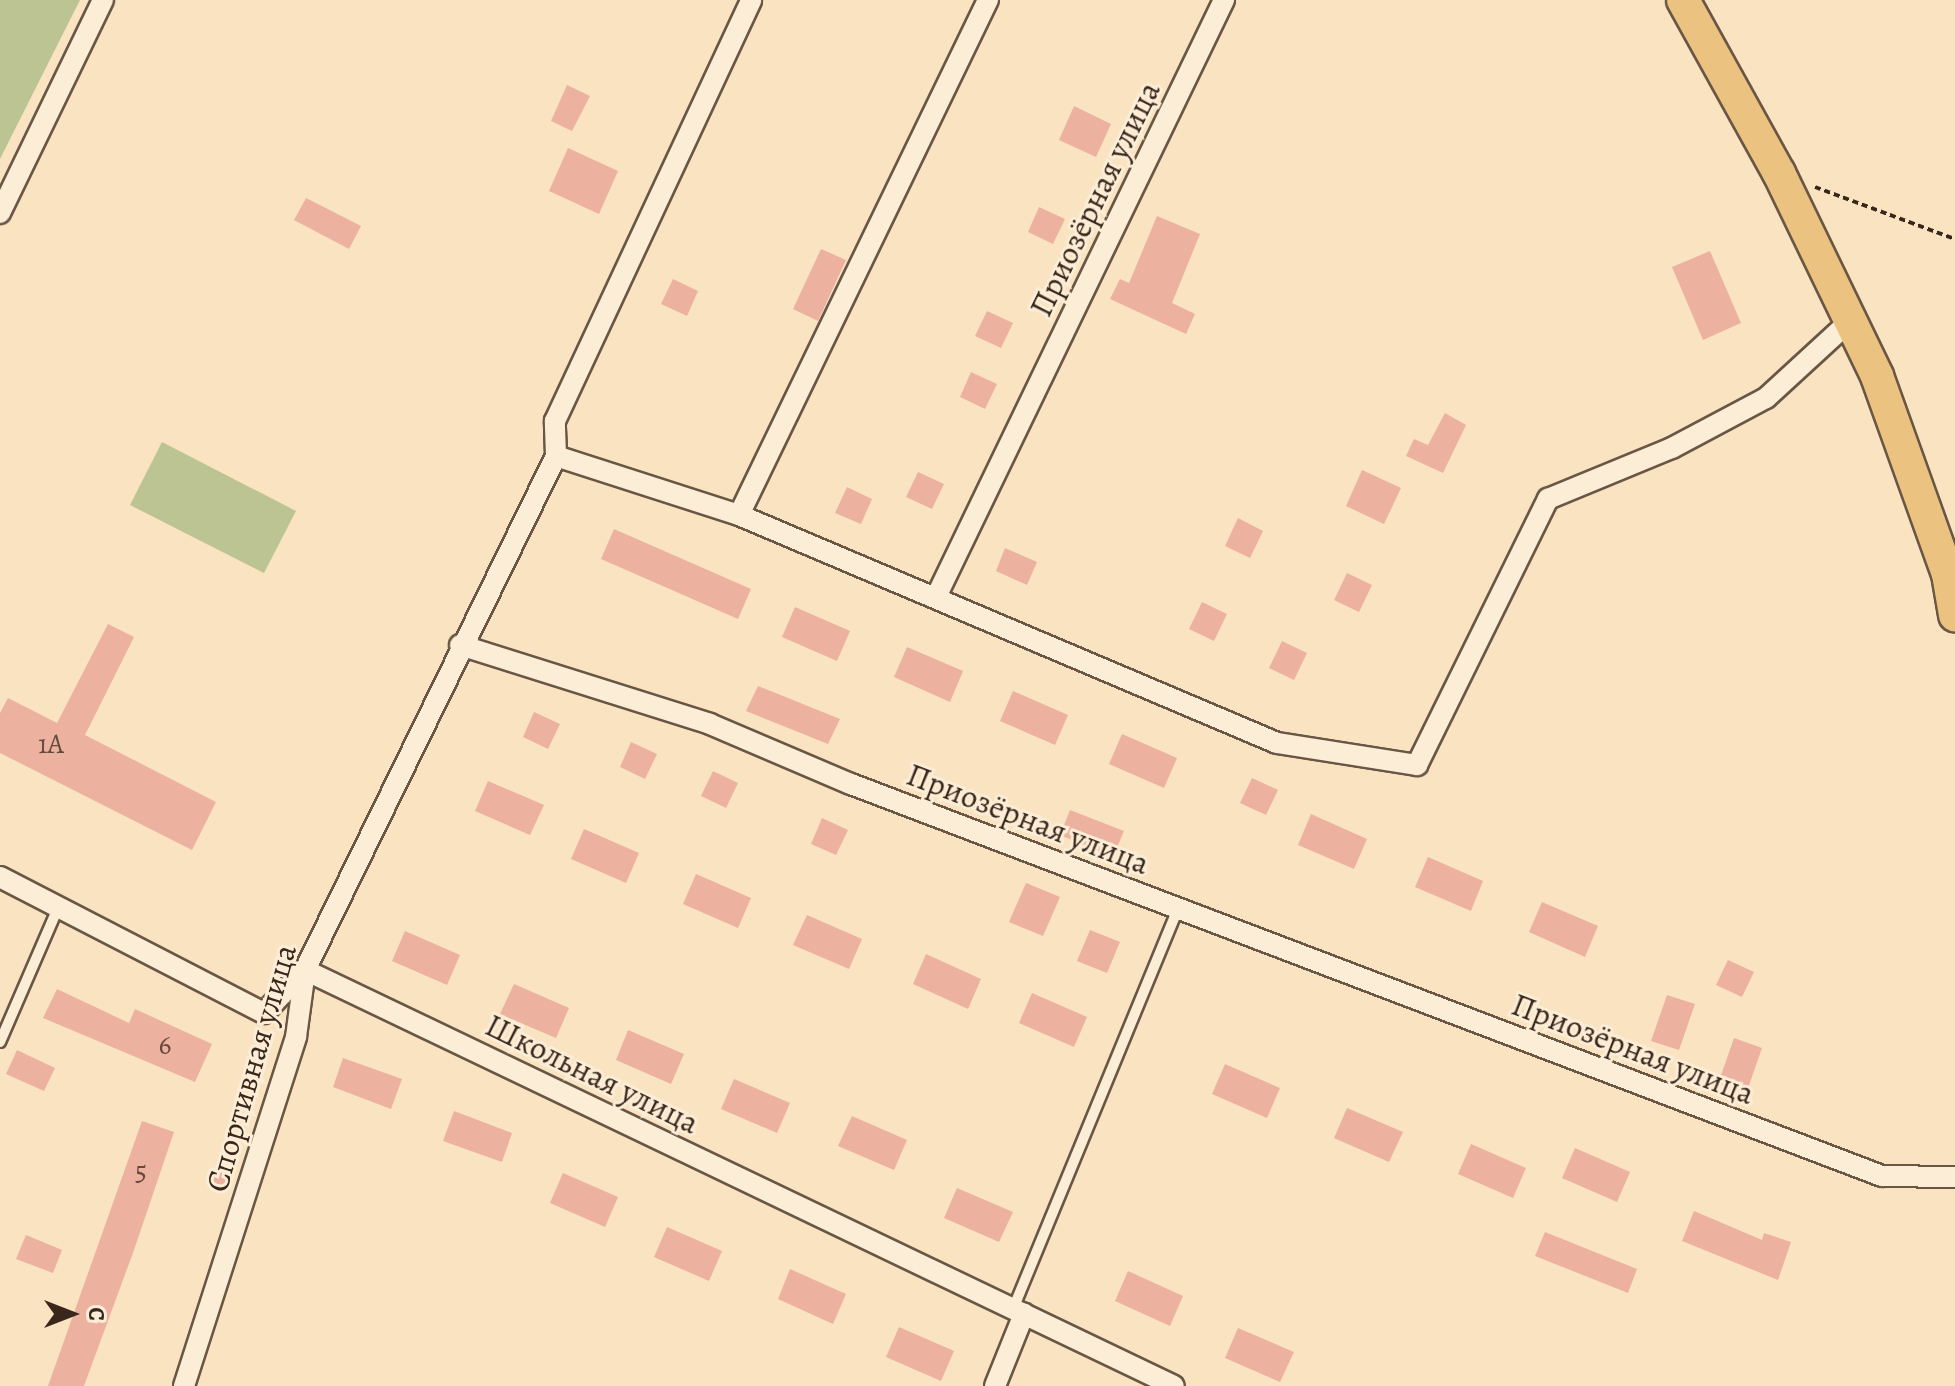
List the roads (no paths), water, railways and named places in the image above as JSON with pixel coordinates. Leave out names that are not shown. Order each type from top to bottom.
[{"type":"main road","points":[[1683,0],[1779,173],[1877,376],[1948,574],[1955,615]]},
{"type":"street","points":[[0,213],[103,0]]},
{"type":"street","points":[[460,645],[556,456],[555,421],[751,0]]},
{"type":"street","points":[[739,515],[988,0]]},
{"type":"street","name":"Приозёрная улица","points":[[936,597],[1224,0]]},
{"type":"street","points":[[556,456],[739,515],[1277,743],[1417,765],[1548,499],[1672,448],[1766,398],[1850,321]]},
{"type":"street","name":"Приозёрная улица","points":[[460,645],[710,724],[851,784],[1882,1176],[1955,1177]]},
{"type":"street","name":"Спортивная улица","points":[[184,1386],[296,1037],[305,970],[460,645]]},
{"type":"street","points":[[0,877],[57,910],[264,1013],[305,970]]},
{"type":"street","name":"Школьная улица","points":[[305,970],[1174,1386]]},
{"type":"street","points":[[995,1386],[1018,1312]]},
{"type":"lane","points":[[1018,1312],[1178,908]]},
{"type":"lane","points":[[0,1042],[57,910]]}]
